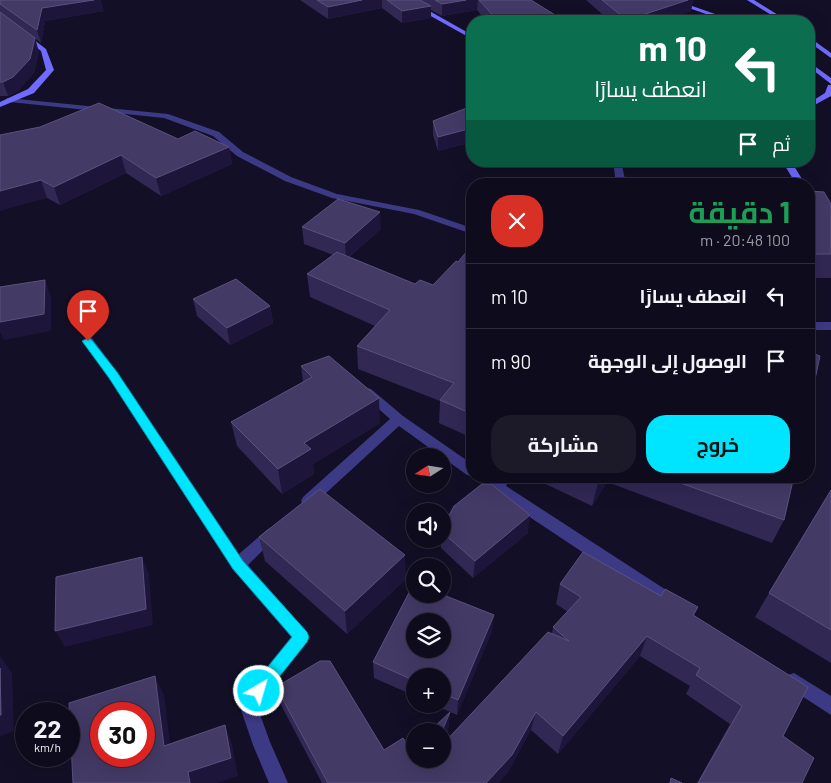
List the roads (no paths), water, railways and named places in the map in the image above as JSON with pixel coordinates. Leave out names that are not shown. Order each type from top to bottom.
[{"type":"street","points":[[405,0],[466,34]]},
{"type":"street","points":[[669,0],[714,15]]},
{"type":"street","points":[[750,0],[775,15]]},
{"type":"street","points":[[0,16],[44,50],[50,70],[31,91],[0,105]]},
{"type":"street","points":[[815,44],[831,56]]},
{"type":"street","points":[[815,68],[829,77]]},
{"type":"street","points":[[815,102],[829,94],[831,87]]},
{"type":"street","points":[[10,100],[165,116],[216,134],[240,154],[288,180],[335,196],[416,212],[466,229]]},
{"type":"street","points":[[790,167],[797,178]]},
{"type":"street","points":[[815,326],[831,326]]},
{"type":"street","points":[[88,341],[113,375],[238,565],[301,637],[248,704],[262,745],[279,783]]},
{"type":"street","points":[[360,386],[398,418],[466,467]]},
{"type":"street","points":[[296,512],[398,418]]},
{"type":"street","points":[[502,483],[689,613]]},
{"type":"street","points":[[238,565],[282,525]]},
{"type":"street","points":[[781,673],[831,706]]}]
